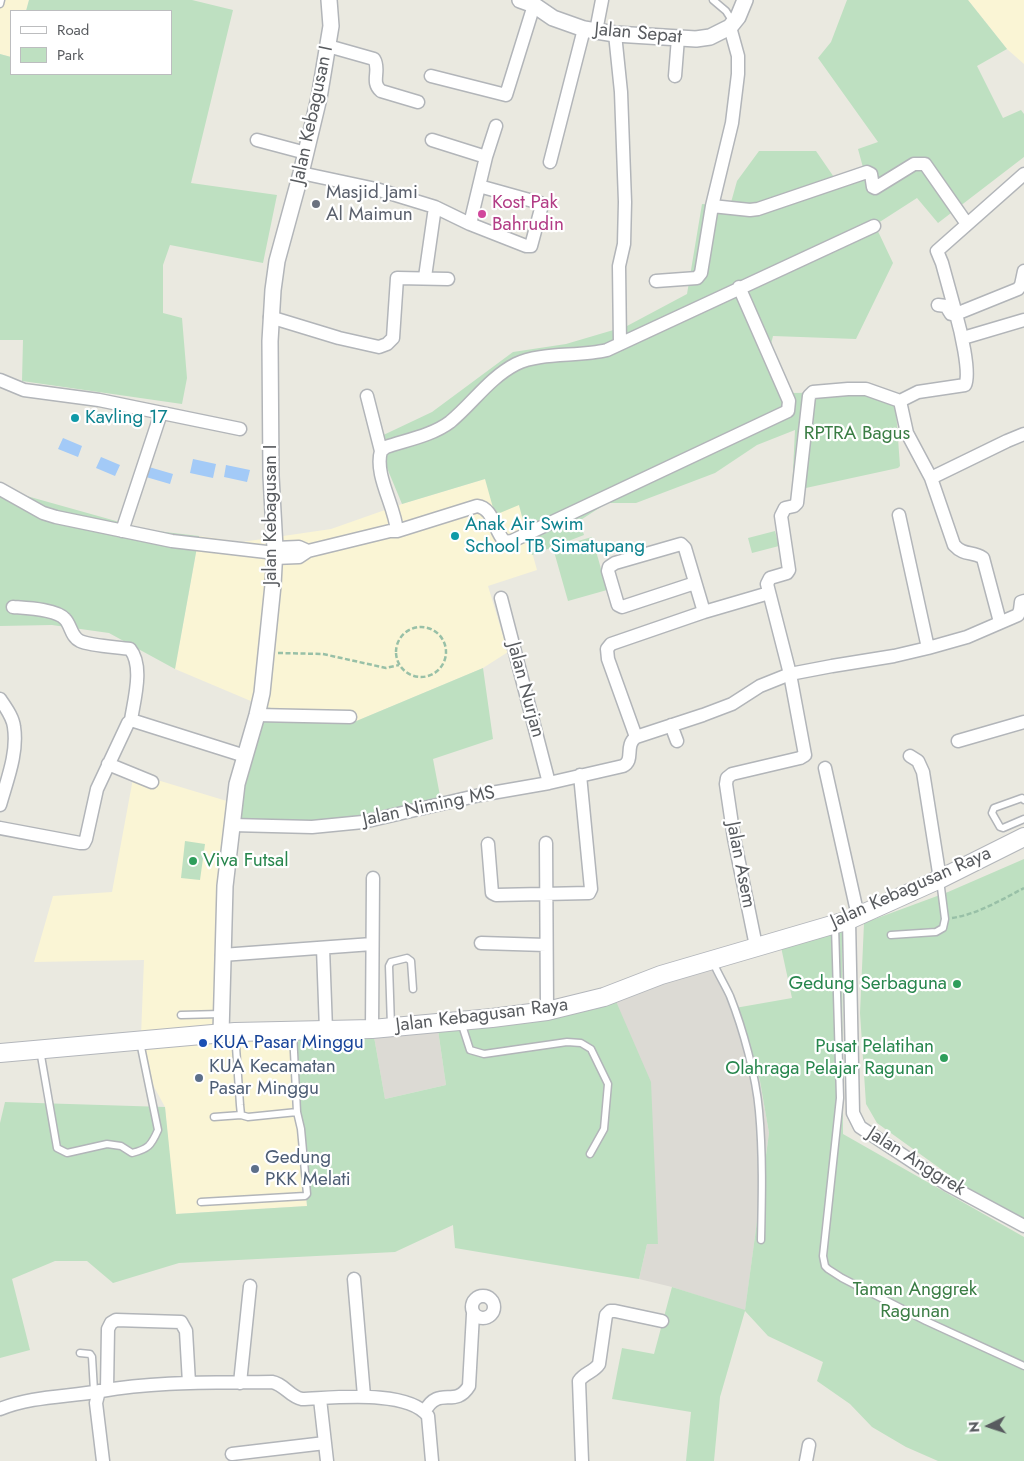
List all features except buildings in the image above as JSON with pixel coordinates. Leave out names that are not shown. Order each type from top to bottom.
[{"type":"main road","name":"Jalan Kebagusan Raya","points":[[0,1053],[228,1032],[372,1029],[547,1011],[604,996],[712,959],[847,920],[1024,837]]},
{"type":"street","name":"Jalan Kebagusan I","points":[[228,1032],[221,1014],[225,886],[237,784],[258,715],[267,652],[273,585],[270,317],[277,261],[301,174],[319,98],[331,26],[329,0]]},
{"type":"street","points":[[550,162],[590,30],[602,0]]},
{"type":"street","points":[[656,281],[697,278],[699,276],[712,206],[732,122],[738,74],[738,56],[732,25],[738,17],[744,0]]},
{"type":"street","points":[[431,76],[506,95],[527,2]]},
{"type":"street","name":"Jalan Sepat","points":[[527,2],[553,18],[590,30],[615,34],[696,39],[710,37],[732,25]]},
{"type":"street","points":[[615,34],[621,92],[625,202],[624,244],[619,266],[620,344]]},
{"type":"street","points":[[675,76],[678,38]]},
{"type":"street","points":[[328,46],[374,59],[377,67],[376,87],[381,91],[418,102]]},
{"type":"street","points":[[470,224],[486,157],[496,126]]},
{"type":"street","points":[[257,140],[306,153]]},
{"type":"street","points":[[432,140],[486,157]]},
{"type":"street","points":[[712,206],[750,210],[758,209],[867,172],[870,174],[873,187],[875,188],[914,164],[925,164],[967,224]]},
{"type":"street","points":[[301,174],[376,189],[435,207],[470,224],[531,246],[542,205],[538,202],[479,186]]},
{"type":"street","points":[[790,674],[767,584],[768,579],[787,573],[789,570],[781,516],[785,508],[794,506],[797,503],[810,394],[814,392],[860,389],[874,391],[900,401],[918,392],[965,385],[967,378],[962,338],[937,251],[1024,174]]},
{"type":"street","points":[[425,277],[435,207]]},
{"type":"street","points":[[381,451],[386,447],[448,424],[467,408],[492,381],[519,363],[548,357],[594,353],[620,344],[739,287],[874,226]]},
{"type":"street","points":[[938,305],[946,306],[951,314],[956,314],[1020,288],[1024,271]]},
{"type":"street","points":[[270,317],[339,338],[379,347],[388,344],[393,338],[397,278],[425,277],[448,279]]},
{"type":"street","points":[[0,489],[43,513],[186,543],[274,555],[299,557],[308,551],[390,531],[397,531],[477,506],[484,507],[488,511],[500,537],[505,542],[512,541],[788,411],[789,401],[739,287]]},
{"type":"street","points":[[962,338],[1024,320]]},
{"type":"street","points":[[0,380],[24,390],[99,400],[240,429]]},
{"type":"street","points":[[367,396],[381,451],[379,465],[396,519],[397,531]]},
{"type":"street","points":[[900,401],[906,433],[931,478],[954,545],[960,551],[983,558],[1000,622]]},
{"type":"street","points":[[122,531],[160,413]]},
{"type":"street","points":[[931,478],[1024,434]]},
{"type":"street","points":[[899,515],[928,648]]},
{"type":"street","points":[[695,583],[622,607],[618,605],[608,571],[611,564],[679,544],[685,548],[704,612]]},
{"type":"street","points":[[769,593],[704,612],[611,644],[608,659],[636,737],[732,704],[760,686],[790,674],[894,656],[967,637],[1018,615],[1021,602],[1024,601]]},
{"type":"street","name":"Jalan Nurjan","points":[[500,598],[549,782]]},
{"type":"street","points":[[0,828],[84,843],[97,789],[128,722],[132,720],[138,669],[130,649],[81,642],[74,636],[66,619],[60,615],[32,608],[13,607]]},
{"type":"street","name":"Jalan Asem","points":[[756,946],[734,838],[726,784],[727,778],[732,774],[800,758],[804,755],[790,674]]},
{"type":"street","points":[[0,699],[11,716],[15,742],[0,805]]},
{"type":"street","points":[[258,715],[350,717]]},
{"type":"street","points":[[132,720],[245,756]]},
{"type":"street","points":[[671,725],[677,741]]},
{"type":"street","points":[[958,741],[1023,725]]},
{"type":"street","name":"Jalan Niming MS","points":[[232,825],[312,827],[340,825],[623,766],[629,760],[631,740],[636,737]]},
{"type":"street","points":[[910,756],[918,761],[923,772],[940,878]]},
{"type":"street","points":[[108,764],[152,782]]},
{"type":"street","name":"Jalan Anggrek","points":[[825,768],[847,920],[853,1112],[860,1127],[948,1185],[1024,1226]]},
{"type":"street","points":[[488,844],[492,893],[496,895],[585,894],[590,892],[580,775]]},
{"type":"street","points":[[546,843],[547,1011]]},
{"type":"street","points":[[372,1029],[373,878]]},
{"type":"street","points":[[482,943],[546,944]]},
{"type":"street","points":[[222,955],[372,944]]},
{"type":"street","points":[[323,948],[326,1030]]},
{"type":"street","points":[[354,1279],[364,1396]]},
{"type":"street","points":[[240,1383],[250,1286]]},
{"type":"street","points":[[582,1461],[580,1381],[582,1377],[599,1364],[606,1315],[610,1311],[615,1311],[662,1321]]},
{"type":"street","points":[[425,1411],[432,1401],[438,1397],[458,1397],[469,1386],[473,1314]]},
{"type":"street","points":[[103,1461],[96,1403],[100,1390],[108,1329],[111,1323],[116,1320],[181,1322],[186,1331],[189,1383]]},
{"type":"street","points":[[0,1409],[27,1400],[100,1390],[189,1383],[277,1383],[297,1398],[320,1399],[364,1396],[407,1403],[425,1411],[430,1424],[432,1461]]},
{"type":"street","points":[[320,1399],[327,1461]]},
{"type":"street","points":[[232,1454],[257,1456],[325,1443]]},
{"type":"street","points":[[806,1461],[809,1445]]},
{"type":"lane","points":[[0,4],[1,0]]},
{"type":"lane","points":[[713,0],[726,11],[732,25]]},
{"type":"lane","points":[[1024,800],[1022,798],[1018,799],[992,810],[1000,827],[1003,828],[1024,819]]},
{"type":"lane","points":[[891,934],[936,932],[943,928],[945,919],[940,878]]},
{"type":"lane","points":[[847,920],[840,1098],[823,1256],[825,1266],[842,1278],[926,1321],[1024,1366]]},
{"type":"lane","points":[[391,1027],[389,966],[391,962],[407,958],[411,961],[413,988]]},
{"type":"lane","points":[[712,959],[730,997],[753,1075],[759,1109],[762,1158],[761,1240]]},
{"type":"lane","points":[[181,1015],[221,1014]]},
{"type":"lane","points":[[461,1021],[470,1050],[475,1053],[484,1054],[567,1042],[581,1043],[591,1049],[608,1084],[604,1129],[590,1154]]},
{"type":"lane","points":[[201,1202],[306,1196],[301,1128],[297,1112],[293,1031]]},
{"type":"lane","points":[[228,1032],[242,1115]]},
{"type":"lane","points":[[40,1050],[57,1148],[67,1153],[107,1144],[121,1146],[132,1154],[146,1150],[154,1140],[158,1130],[140,1040]]},
{"type":"lane","points":[[214,1117],[242,1115],[248,1117],[297,1112]]},
{"type":"lane","points":[[80,1353],[90,1354],[92,1357],[100,1390]]},
{"type":"path","points":[[416,627],[429,628],[439,634],[445,645],[446,657],[441,668],[431,676],[419,678],[407,674],[399,665],[395,654],[397,641],[405,632],[416,627]]},
{"type":"path","points":[[267,652],[323,654],[386,668],[399,665]]},
{"type":"path","points":[[945,919],[964,916],[987,908],[1024,888]]},
{"type":"shaded area","points":[[0,0],[29,0],[26,10],[10,10],[10,57],[0,54]]},
{"type":"shaded area","points":[[968,0],[1024,0],[1024,64],[1007,49]]},
{"type":"shaded area","points":[[485,479],[519,505],[537,570],[488,586],[508,652],[483,668],[354,722],[265,707],[175,669],[199,536],[242,542],[331,529],[402,504]]},
{"type":"shaded area","points":[[134,773],[240,805],[221,920],[223,1038],[292,1038],[307,1206],[175,1214],[165,1107],[140,1061],[144,960],[34,962],[53,896],[112,892]]},
{"type":"shaded area","points":[[718,964],[760,1081],[769,1133],[745,1311],[672,1287],[639,1279],[647,1244],[658,1244],[615,999]]},
{"type":"shaded area","points":[[438,1030],[446,1085],[385,1099],[373,1031]]},
{"type":"green space","points":[[29,0],[192,0],[233,10],[191,183],[277,195],[263,263],[170,245],[163,265],[163,313],[182,318],[187,378],[182,404],[22,381],[23,340],[0,340],[0,54],[10,57],[10,75],[172,75],[172,10],[26,10]]},
{"type":"green space","name":"RPTRA Bagus","points":[[847,0],[968,0],[1007,49],[977,66],[1003,118],[1021,110],[1024,114],[1024,157],[938,223],[917,198],[875,225],[893,263],[856,339],[773,336],[769,352],[789,393],[887,392],[895,397],[900,466],[792,491],[795,430],[757,445],[715,473],[636,503],[607,503],[579,521],[584,535],[532,555],[519,505],[495,515],[485,479],[402,504],[375,439],[432,412],[513,352],[566,344],[627,326],[687,294],[702,204],[730,206],[737,181],[759,151],[816,151],[838,183],[864,171],[858,149],[878,142],[818,58],[831,42]]},
{"type":"green space","points":[[0,485],[16,493],[148,530],[199,536],[175,669],[109,633],[52,625],[0,626]]},
{"type":"green space","points":[[775,531],[779,546],[752,553],[748,538]]},
{"type":"green space","points":[[592,537],[607,590],[568,601],[553,548]]},
{"type":"green space","points":[[483,668],[493,739],[433,759],[441,801],[370,818],[237,832],[244,765],[265,707],[354,722]]},
{"type":"green space","name":"Viva Futsal","points":[[185,841],[205,844],[200,880],[181,878]]},
{"type":"green space","name":"Pusat Pelatihan Olahraga Pelajar Ragunan","points":[[1024,859],[1024,1220],[963,1185],[877,1123],[866,1104],[860,1013],[864,923],[948,892]]},
{"type":"green space","name":"Taman Anggrek Ragunan","points":[[842,929],[843,1134],[1024,1237],[1024,1461],[938,1461],[906,1447],[872,1427],[850,1404],[817,1381],[823,1362],[768,1336],[745,1311],[720,1397],[714,1461],[686,1461],[691,1412],[612,1399],[622,1348],[654,1354],[672,1287],[745,1310],[769,1133],[760,1081],[735,1008],[792,998],[781,947]]},
{"type":"green space","points":[[615,999],[651,1082],[658,1244],[647,1244],[639,1279],[455,1248],[453,1225],[395,1252],[179,1263],[113,1283],[87,1261],[55,1261],[12,1279],[30,1350],[0,1358],[0,1123],[5,1102],[165,1107],[176,1214],[307,1206],[292,1038],[373,1031],[385,1099],[446,1085],[438,1030]]},
{"type":"water","points":[[63,438],[82,446],[78,457],[58,449]]},
{"type":"water","points":[[101,457],[120,465],[115,476],[96,468]]},
{"type":"water","points":[[193,459],[216,464],[213,478],[190,473]]},
{"type":"water","points":[[226,465],[250,470],[247,482],[224,477]]},
{"type":"water","points":[[149,467],[173,474],[170,484],[146,477]]},
{"type":"place","name":"Masjid Jami Al Maimun","points":[[316,204]]},
{"type":"place","name":"Kost Pak Bahrudin","points":[[482,214]]},
{"type":"place","name":"Kavling 17","points":[[75,418]]},
{"type":"place","name":"Anak Air Swim School TB Simatupang","points":[[455,536]]},
{"type":"place","name":"Viva Futsal","points":[[193,861]]},
{"type":"place","name":"Gedung Serbaguna","points":[[957,984]]},
{"type":"place","name":"KUA Pasar Minggu","points":[[203,1043]]},
{"type":"place","name":"Pusat Pelatihan Olahraga Pelajar Ragunan","points":[[944,1058]]},
{"type":"place","name":"KUA Kecamatan Pasar Minggu","points":[[199,1078]]},
{"type":"place","name":"Gedung PKK Melati","points":[[255,1169]]}]
